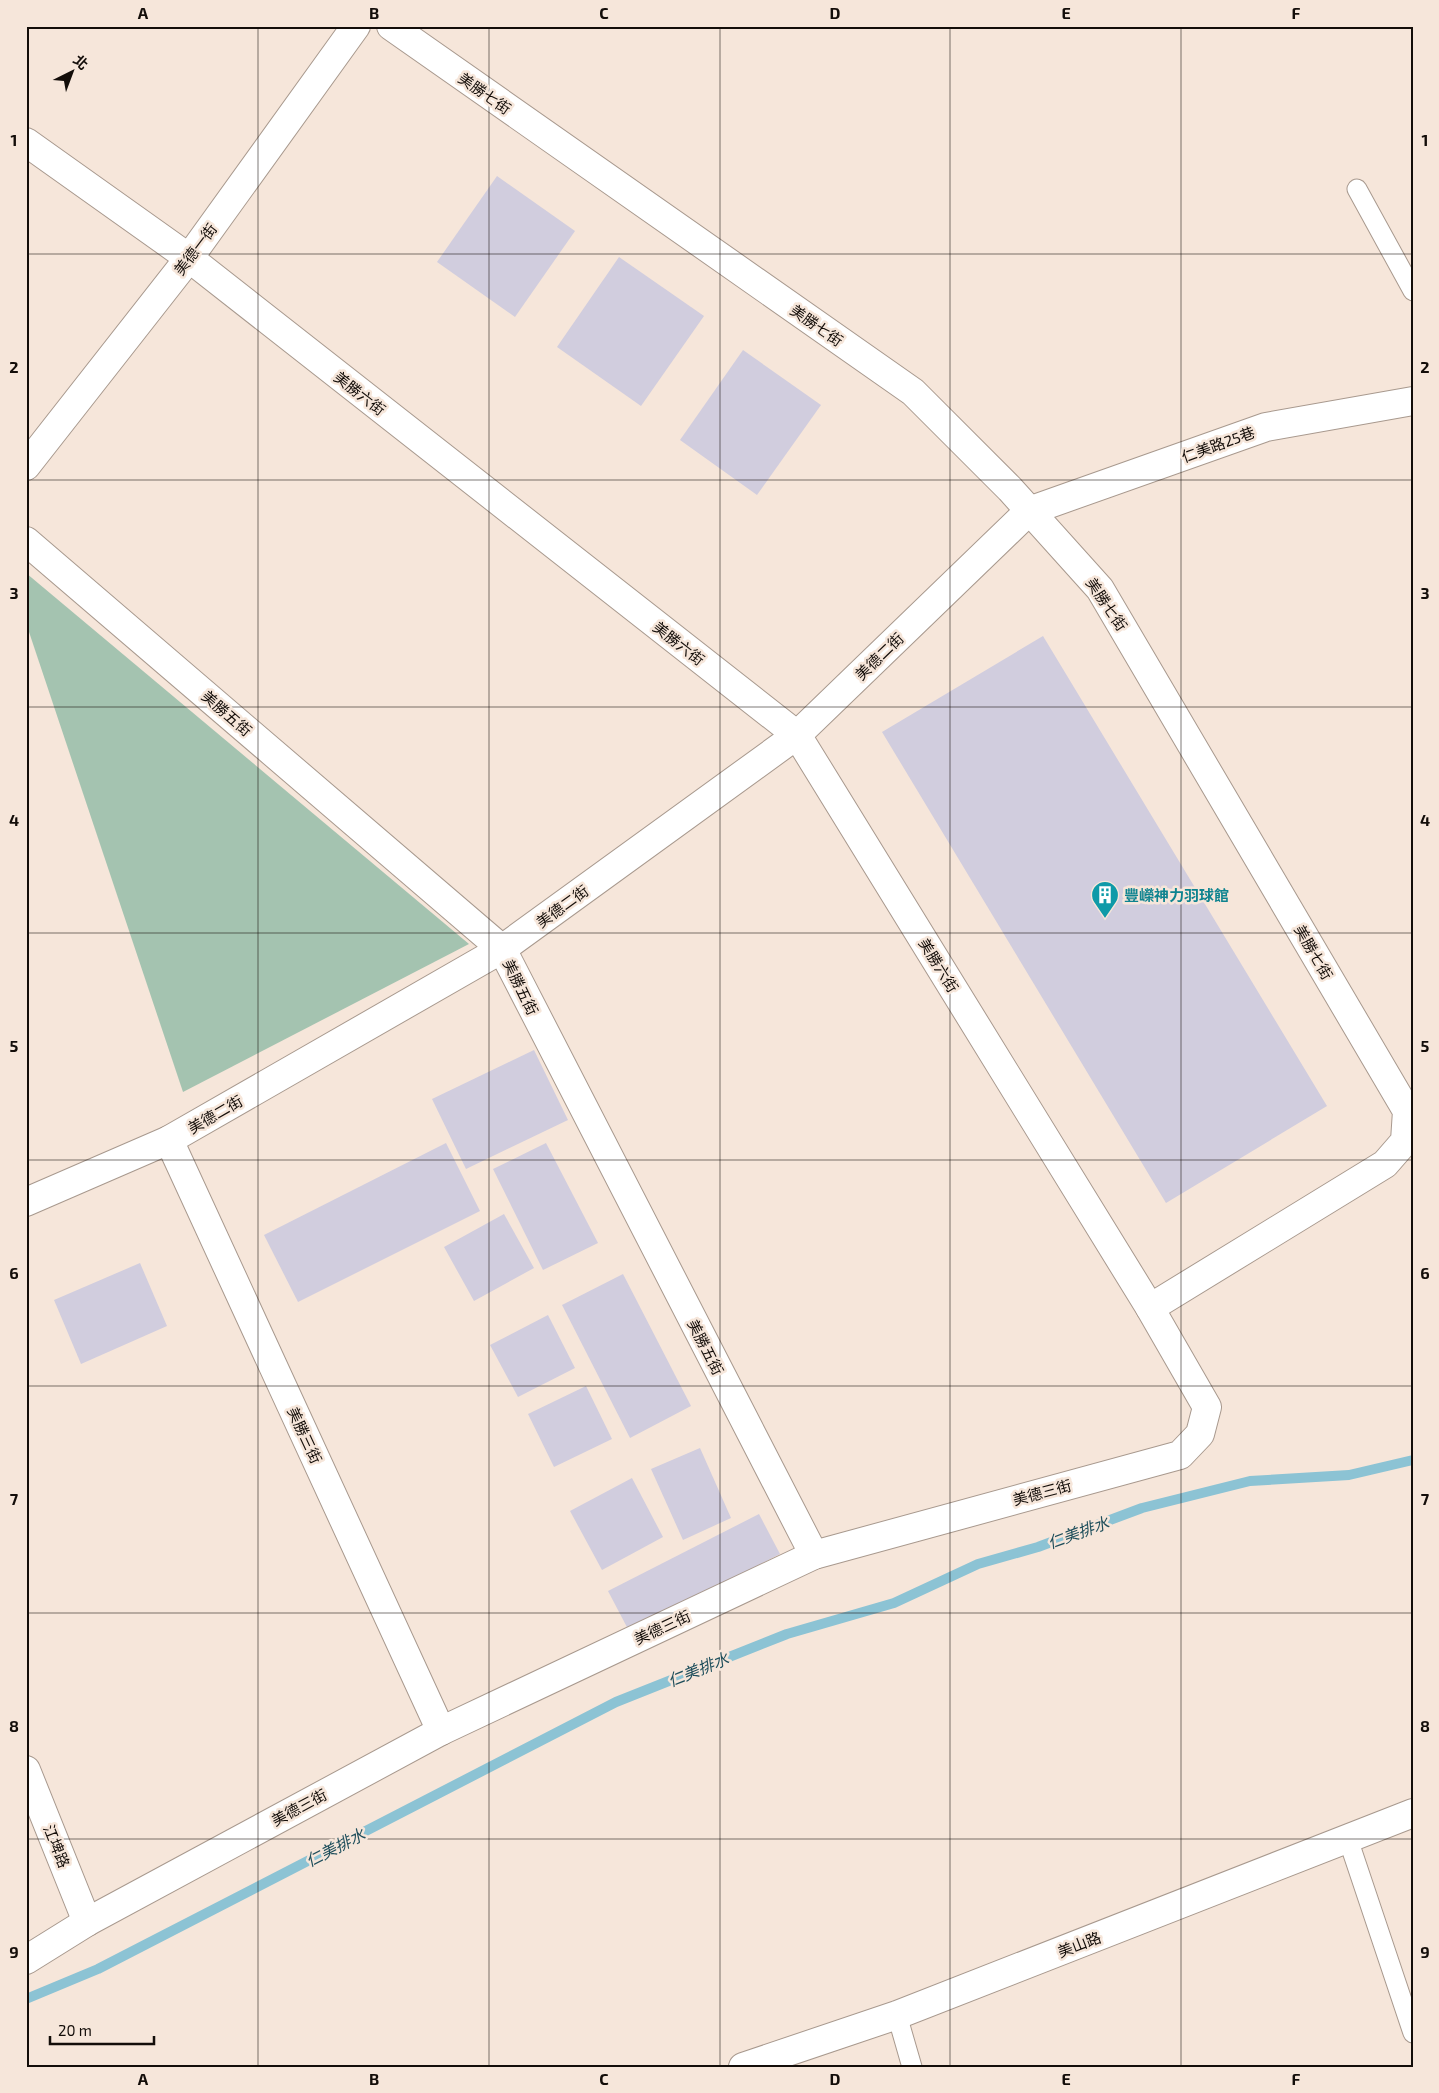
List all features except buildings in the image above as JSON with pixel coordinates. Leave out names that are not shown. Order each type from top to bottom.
[{"type":"street","name":"美德一街","points":[[26,466],[189,258],[356,26]]},
{"type":"street","name":"美勝七街","points":[[391,26],[913,392],[1029,511],[1100,589],[1407,1111],[1405,1141],[1385,1164],[1150,1308]]},
{"type":"street","name":"美勝六街","points":[[26,142],[189,258],[797,735],[1150,1308]]},
{"type":"street","name":"仁美路25巷","points":[[1029,511],[1266,428],[1413,401]]},
{"type":"street","name":"美德二街","points":[[26,1202],[170,1140],[502,949],[797,735],[1029,511]]},
{"type":"street","name":"美勝五街","points":[[26,541],[502,949],[814,1555]]},
{"type":"street","name":"美勝三街","points":[[170,1140],[441,1731]]},
{"type":"street","name":"美德三街","points":[[26,1960],[87,1922],[441,1731],[814,1555],[1180,1454],[1200,1434],[1207,1407],[1150,1308]]},
{"type":"street","name":"江埤路","points":[[26,1770],[87,1922]]},
{"type":"street","name":"美山路","points":[[743,2067],[897,2015],[1413,1813]]},
{"type":"lane","points":[[1357,189],[1413,291]]},
{"type":"lane","points":[[1348,1839],[1413,2033]]},
{"type":"lane","points":[[897,2015],[912,2067]]},
{"type":"green space","points":[[26,573],[469,944],[183,1092],[26,623]]},
{"type":"waterway","name":"仁美排水","points":[[26,1999],[98,1969],[616,1702],[787,1634],[894,1603],[978,1564],[1038,1547],[1142,1508],[1250,1481],[1349,1475],[1413,1460]]},
{"type":"place","name":"豐嶸神力羽球館","points":[[1105,919]]}]
